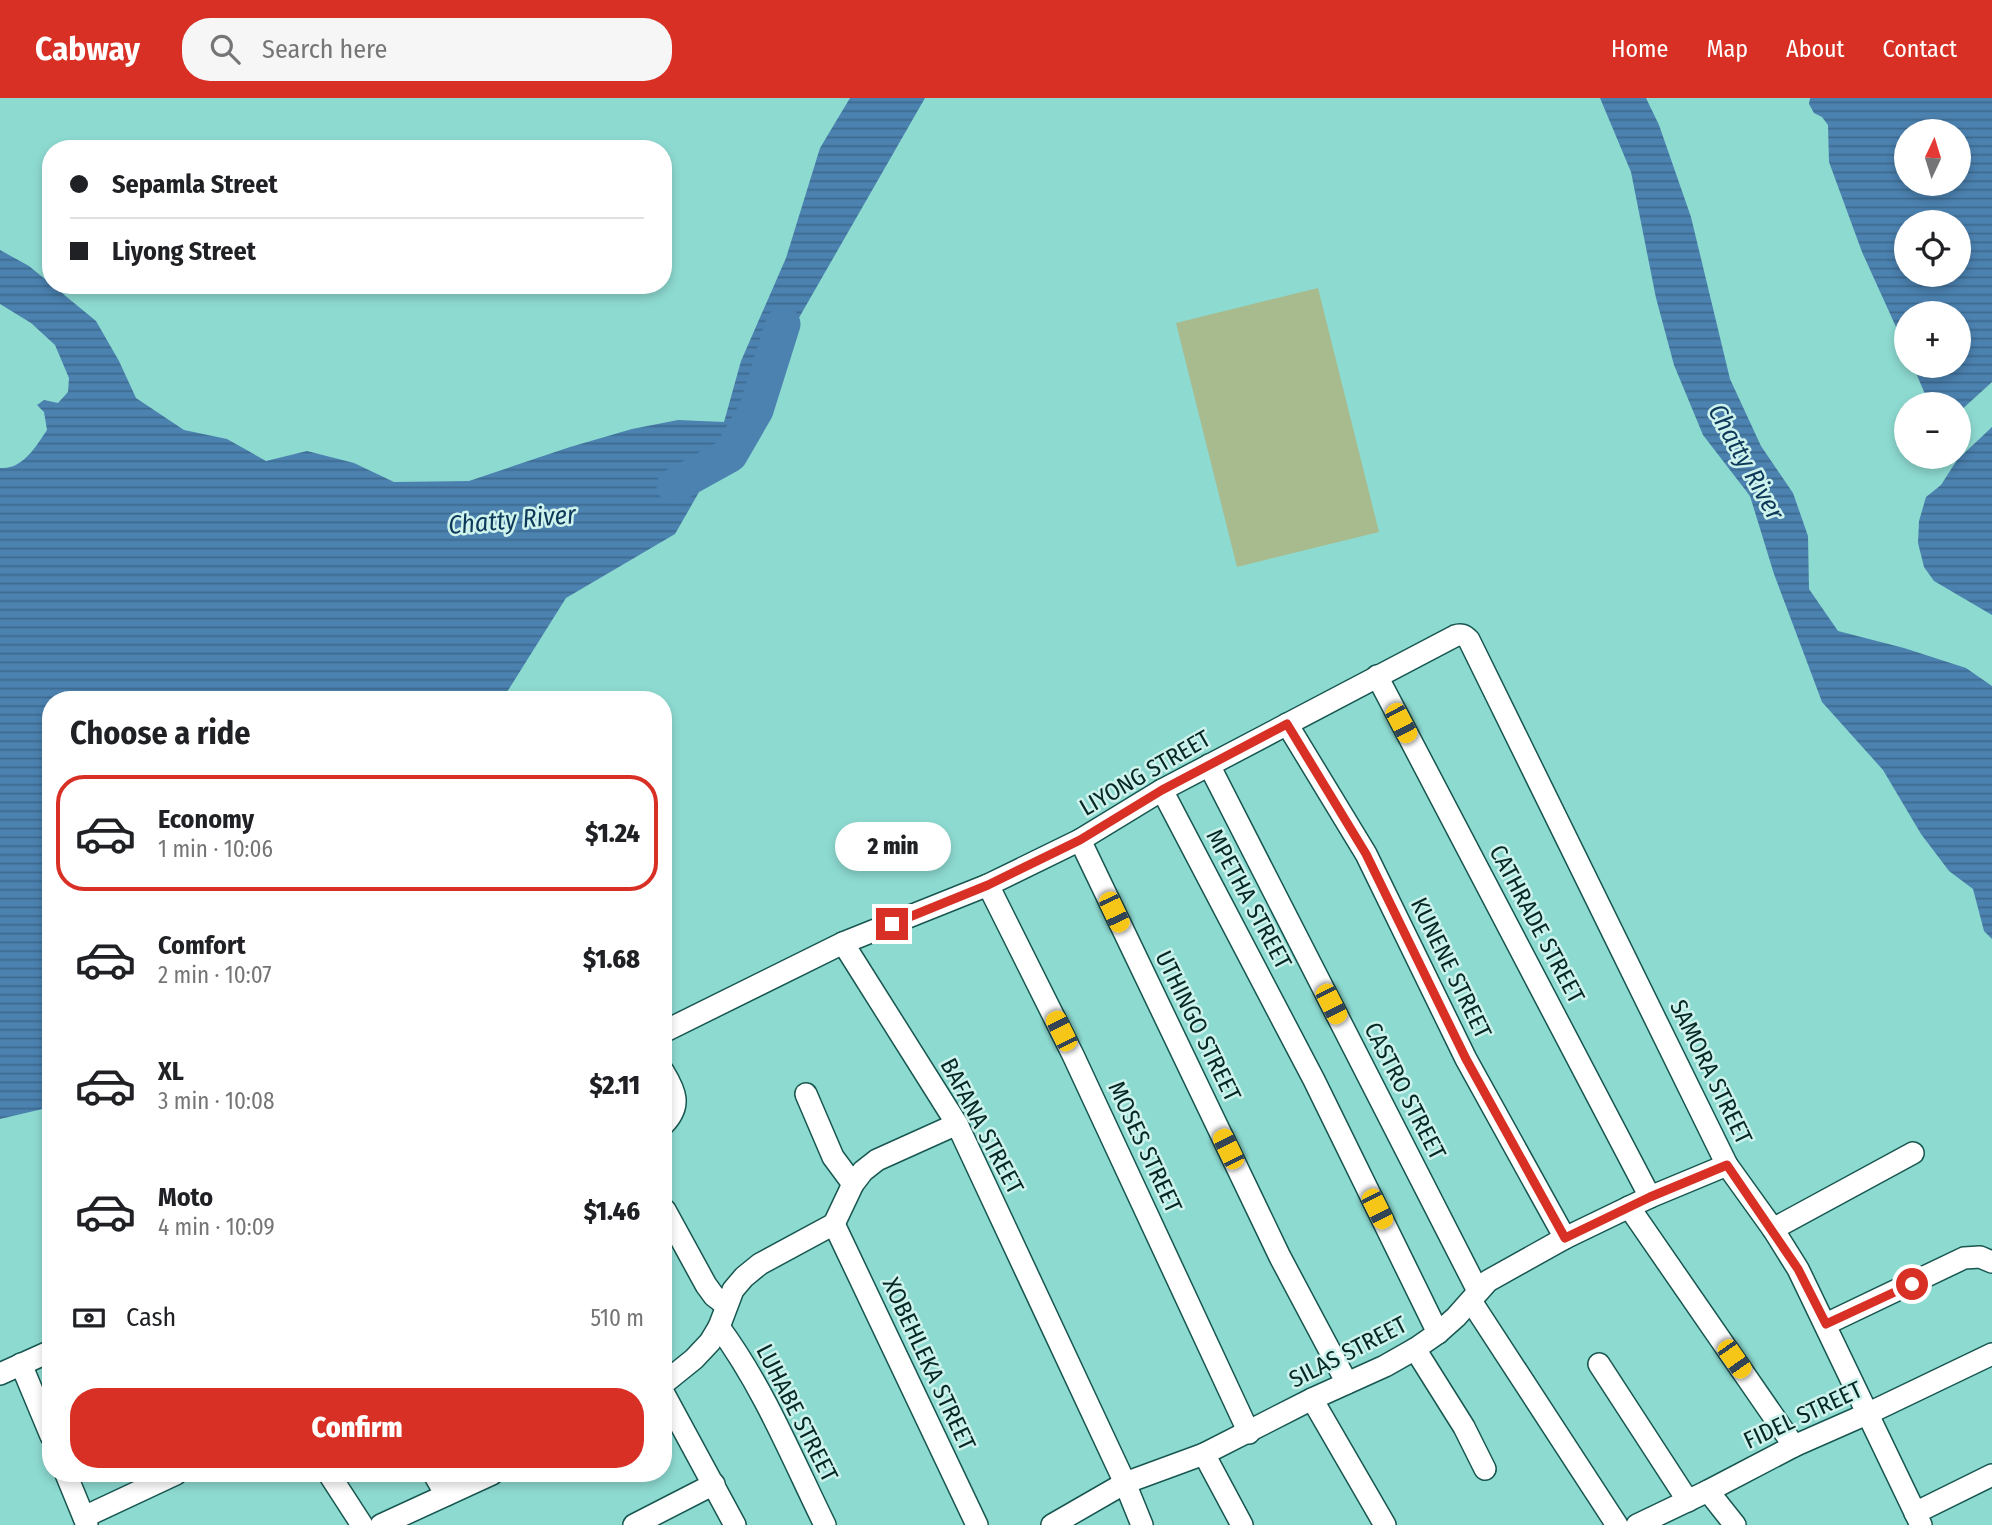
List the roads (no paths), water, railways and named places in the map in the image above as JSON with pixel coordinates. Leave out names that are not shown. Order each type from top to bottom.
[{"type":"street","name":"LIYONG STREET","points":[[844,943],[988,885],[1080,840],[1209,765],[1455,636],[1465,636]]},
{"type":"street","name":"SAMORA STREET","points":[[1465,636],[1727,1165],[1798,1269],[1918,1519]]},
{"type":"street","name":"CATHRADE STREET","points":[[1377,676],[1650,1197]]},
{"type":"street","name":"KUNENE STREET","points":[[1287,724],[1366,854],[1466,1059],[1565,1238]]},
{"type":"street","name":"CASTRO STREET","points":[[1209,765],[1474,1296],[1617,1525]]},
{"type":"street","name":"MPETHA STREET","points":[[1162,790],[1314,1080],[1438,1333]]},
{"type":"street","name":"UTHINGO STREET","points":[[1080,840],[1280,1257],[1347,1383]]},
{"type":"street","name":"MOSES STREET","points":[[988,885],[1073,1055],[1249,1433]]},
{"type":"street","points":[[672,1028],[844,943]]},
{"type":"street","name":"BAFANA STREET","points":[[844,943],[957,1124],[1125,1483],[1142,1525]]},
{"type":"street","points":[[672,1087],[676,1101],[672,1114]]},
{"type":"street","points":[[806,1094],[833,1157],[853,1184]]},
{"type":"street","points":[[672,1377],[710,1342],[719,1327],[733,1290],[744,1277],[760,1264],[834,1224],[853,1184],[863,1171],[877,1160],[957,1124]]},
{"type":"street","points":[[1773,1229],[1913,1153]]},
{"type":"street","name":"SILAS STREET","points":[[1052,1525],[1125,1483],[1203,1454],[1385,1366],[1438,1333],[1488,1281],[1565,1238],[1650,1197],[1727,1165]]},
{"type":"street","points":[[1629,1207],[1794,1446]]},
{"type":"street","points":[[672,1223],[706,1285],[714,1296],[726,1305]]},
{"type":"street","name":"XOBEHLEKA STREET","points":[[834,1224],[977,1525]]},
{"type":"street","points":[[1826,1324],[1964,1258],[1980,1257],[1992,1262]]},
{"type":"street","name":"LUHABE STREET","points":[[719,1327],[762,1395],[825,1525]]},
{"type":"street","points":[[1415,1349],[1464,1427],[1485,1469]]},
{"type":"street","name":"FIDEL STREET","points":[[1637,1525],[1794,1446],[1992,1354]]},
{"type":"street","points":[[0,1374],[42,1355]]},
{"type":"street","points":[[21,1364],[42,1414]]},
{"type":"street","points":[[1599,1364],[1688,1501]]},
{"type":"street","points":[[1312,1399],[1385,1525]]},
{"type":"street","points":[[672,1408],[735,1525]]},
{"type":"street","points":[[1203,1454],[1241,1525]]},
{"type":"street","points":[[1918,1519],[1992,1475]]},
{"type":"street","points":[[69,1482],[85,1521],[147,1482]]},
{"type":"street","points":[[337,1482],[377,1525],[474,1482]]},
{"type":"street","points":[[439,1482],[446,1495]]},
{"type":"street","points":[[634,1525],[714,1484]]},
{"type":"street","points":[[1708,1491],[1735,1525]]},
{"type":"water","points":[[850,98],[925,98],[675,534],[566,598],[508,691],[42,691],[42,1109],[0,1119],[0,468],[16,465],[33,450],[47,430],[44,412],[37,405],[44,400],[58,403],[68,392],[69,378],[55,345],[31,323],[0,304],[0,250],[42,277],[42,294],[63,294],[96,321],[136,398],[184,430],[227,439],[266,461],[307,451],[354,463],[394,482],[469,481],[632,429],[678,420],[724,422],[741,361],[786,258],[820,148]]},
{"type":"water","points":[[1600,98],[1646,98],[1659,125],[1691,217],[1730,379],[1761,446],[1793,493],[1808,536],[1809,589],[1838,631],[1966,668],[1992,686],[1992,939],[1984,931],[1973,889],[1949,871],[1921,834],[1883,770],[1822,702],[1774,574],[1750,496],[1703,435],[1674,365],[1656,298],[1631,172]]},
{"type":"water","points":[[1810,98],[1992,98],[1992,382],[1971,401],[1971,392],[1924,392],[1918,378],[1971,378],[1971,301],[1894,301],[1894,323],[1862,252],[1829,162],[1828,125],[1822,117],[1814,113],[1809,104]]},
{"type":"water","points":[[1992,427],[1992,615],[1934,581],[1924,567],[1918,543],[1919,521],[1926,497],[1941,485],[1951,469],[1971,469],[1971,447]]},
{"type":"waterway","name":"Chatty River","points":[[674,486],[730,455],[756,410],[783,324]]}]
